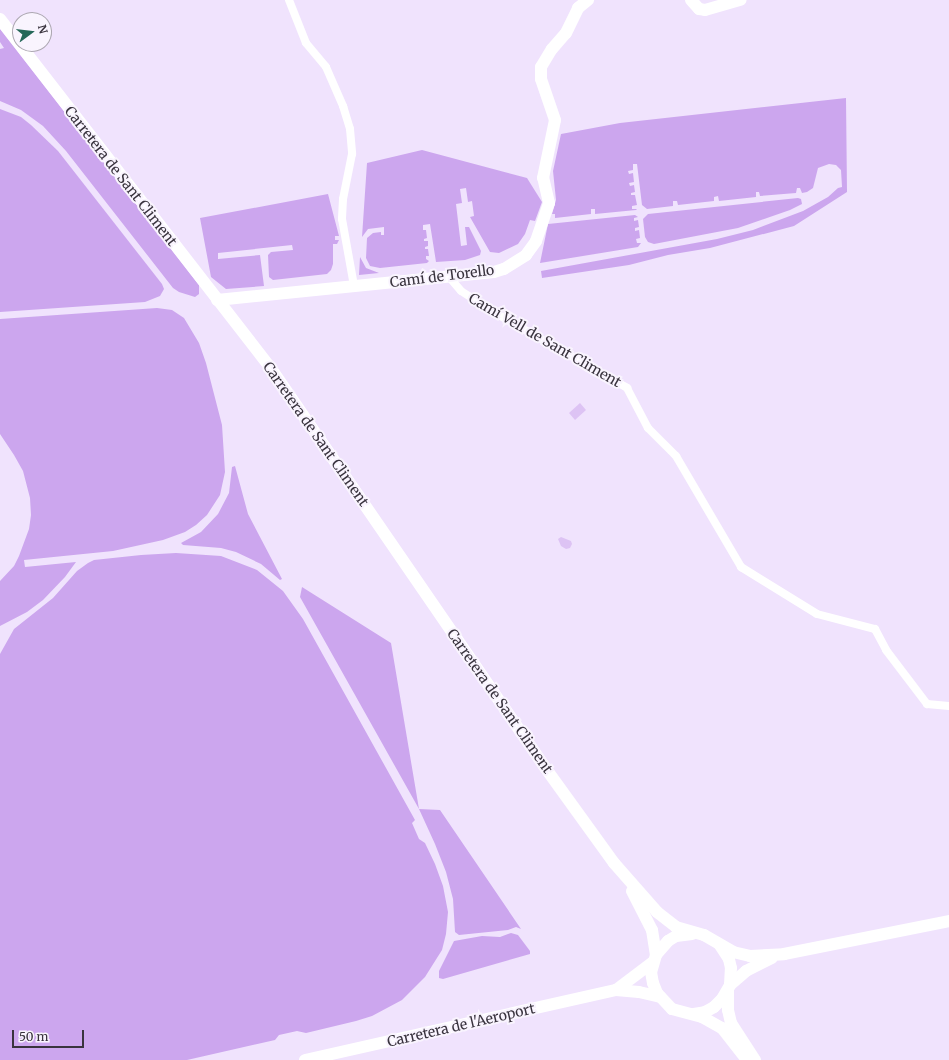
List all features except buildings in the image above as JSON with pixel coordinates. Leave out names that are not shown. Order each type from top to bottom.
[{"type":"main road","name":"Camí de Torello","points":[[217,300],[449,277],[500,270],[526,255],[536,241],[549,203],[543,178],[555,120],[541,79],[540,71],[547,57],[566,33],[578,8],[588,0]]},
{"type":"main road","points":[[690,0],[699,9],[705,10],[741,0]]},
{"type":"main road","name":"Carretera de Sant Climent","points":[[0,19],[291,396],[540,760],[614,863]]},
{"type":"main road","points":[[614,863],[668,922],[682,930],[712,939],[733,952],[750,956],[784,954],[949,921]]},
{"type":"main road","points":[[614,863],[648,920],[655,942],[651,972],[653,983],[660,997],[672,1009],[683,1013],[694,1014],[711,1021],[722,1028],[747,1060]]},
{"type":"main road","points":[[654,958],[661,947],[676,936],[695,934]]},
{"type":"main road","points":[[719,944],[725,951],[731,968],[728,1010],[730,1023],[755,1060]]},
{"type":"main road","points":[[694,1014],[714,1007],[746,970],[784,954]]},
{"type":"main road","name":"Carretera de l'Aeroport","points":[[616,990],[654,958]]},
{"type":"main road","name":"Carretera de l'Aeroport","points":[[305,1060],[616,990],[639,992],[660,997]]},
{"type":"street","points":[[289,0],[306,43],[326,67],[343,106],[350,130],[352,154],[343,200],[342,219],[354,286]]},
{"type":"street","name":"Camí Vell de Sant Climent","points":[[449,277],[461,291],[497,314],[627,388],[648,428],[676,456],[741,567],[817,614],[875,628],[886,650],[927,704],[949,706]]},
{"type":"shaded area","points":[[0,29],[12,44],[12,52],[18,52],[199,285],[199,294],[195,297],[179,292],[173,288],[66,151],[43,126],[21,110],[0,101],[0,49],[4,48],[0,42]]},
{"type":"shaded area","points":[[846,98],[847,192],[794,226],[710,248],[668,255],[629,265],[542,278],[541,271],[717,239],[753,230],[803,211],[828,197],[838,188],[842,187],[841,170],[836,165],[829,164],[818,168],[813,188],[807,192],[802,193],[800,188],[797,188],[796,193],[760,196],[759,192],[756,192],[756,197],[719,201],[718,196],[714,197],[714,201],[678,205],[677,201],[673,201],[673,206],[647,209],[642,205],[637,164],[633,164],[633,170],[628,171],[629,174],[633,173],[634,182],[629,183],[630,186],[634,185],[635,192],[631,193],[631,195],[635,195],[637,205],[632,206],[632,209],[637,209],[636,210],[595,214],[595,209],[591,209],[591,214],[555,218],[555,214],[552,214],[556,200],[553,171],[561,134],[620,123]]},
{"type":"shaded area","points":[[0,109],[21,117],[58,151],[162,284],[164,289],[160,296],[145,302],[0,312]]},
{"type":"shaded area","points":[[422,150],[527,178],[542,202],[535,221],[530,220],[525,234],[518,244],[499,253],[490,252],[470,217],[474,216],[472,201],[468,202],[466,188],[460,189],[462,203],[456,204],[461,246],[467,245],[465,227],[469,227],[481,251],[480,255],[465,260],[436,262],[430,224],[423,225],[423,230],[426,230],[427,238],[424,239],[424,241],[428,241],[428,246],[425,247],[425,249],[428,249],[429,256],[426,256],[426,259],[429,261],[427,263],[380,268],[370,266],[366,258],[367,238],[373,233],[381,232],[381,235],[384,235],[384,227],[368,229],[362,237],[367,163]]},
{"type":"shaded area","points":[[328,194],[339,236],[335,236],[335,240],[339,240],[337,244],[333,244],[333,264],[331,270],[327,274],[273,280],[269,277],[268,255],[271,252],[293,250],[292,245],[218,253],[218,259],[260,255],[264,286],[226,289],[211,277],[200,218]]},
{"type":"shaded area","points":[[798,198],[801,199],[802,204],[790,210],[738,228],[654,244],[648,242],[645,237],[643,219],[648,214]]},
{"type":"shaded area","points":[[635,215],[638,217],[634,218],[634,221],[638,220],[639,227],[635,228],[635,231],[639,230],[640,238],[636,239],[637,243],[641,243],[638,247],[540,263],[548,224]]},
{"type":"shaded area","points":[[360,257],[366,268],[379,273],[359,275]]},
{"type":"shaded area","points":[[157,308],[172,310],[184,318],[199,343],[206,363],[222,425],[225,472],[220,495],[207,515],[196,525],[185,532],[163,540],[113,551],[24,560],[25,567],[76,562],[65,577],[43,600],[27,612],[0,626],[0,581],[14,566],[19,556],[29,529],[31,515],[30,498],[23,471],[0,434],[0,319]]},
{"type":"shaded area","points":[[580,403],[586,410],[575,420],[569,413]]},
{"type":"shaded area","points":[[235,466],[248,514],[282,579],[280,580],[261,564],[236,552],[221,548],[183,545],[181,543],[201,532],[218,514],[229,493],[232,467]]},
{"type":"shaded area","points":[[561,537],[571,541],[572,544],[570,548],[566,549],[561,546],[558,539]]},
{"type":"shaded area","points":[[176,553],[221,556],[257,570],[283,591],[303,619],[415,820],[412,823],[419,839],[425,843],[435,864],[443,886],[448,912],[446,934],[442,950],[425,977],[402,1000],[372,1016],[356,1021],[306,1033],[297,1031],[279,1035],[275,1040],[187,1060],[0,1060],[0,654],[14,629],[53,598],[77,571],[88,563],[94,560]]},
{"type":"shaded area","points":[[302,587],[391,643],[419,809],[300,597]]},
{"type":"shaded area","points":[[419,809],[440,810],[521,929],[516,927],[508,930],[459,935],[455,932],[453,899],[446,872]]},
{"type":"shaded area","points":[[511,933],[518,935],[530,951],[530,954],[443,979],[439,978],[439,971],[454,941],[482,936],[500,937]]}]
